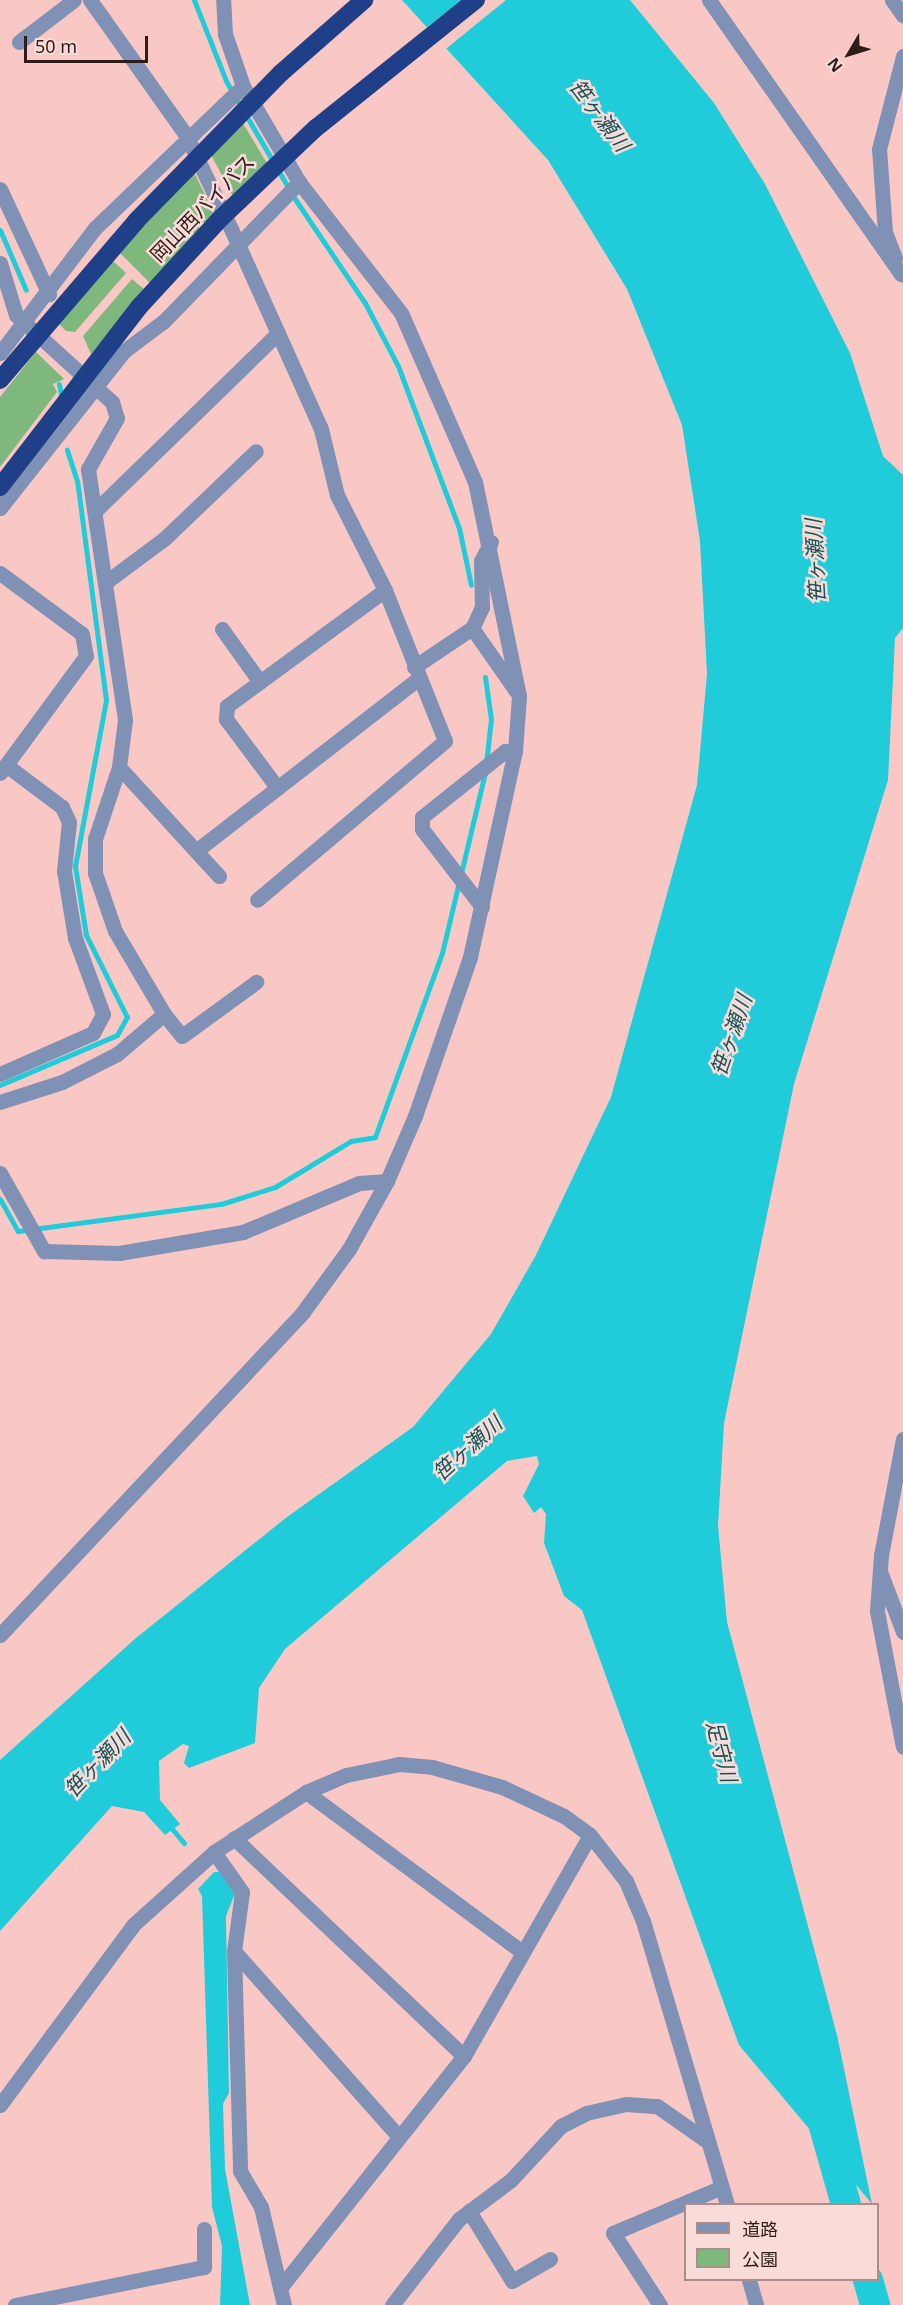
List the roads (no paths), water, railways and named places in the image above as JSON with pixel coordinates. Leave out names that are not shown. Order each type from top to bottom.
[{"type":"highway","name":"岡山西バイパス","points":[[0,380],[145,212],[281,74],[364,0]]},
{"type":"highway","name":"岡山西バイパス","points":[[0,487],[140,306],[221,218],[316,128],[476,0]]},
{"type":"street","points":[[19,42],[74,0]]},
{"type":"street","points":[[90,0],[186,135],[237,241],[321,429],[337,495],[385,590],[416,673],[446,741],[257,900]]},
{"type":"street","points":[[0,1635],[303,1312],[349,1249],[387,1181],[438,1052],[482,907],[515,751],[519,696],[491,542],[475,482],[401,313],[293,188],[235,92],[225,34],[223,0]]},
{"type":"street","points":[[709,0],[902,275]]},
{"type":"street","points":[[892,0],[903,16]]},
{"type":"street","points":[[902,275],[885,232],[879,149],[903,56]]},
{"type":"street","points":[[0,353],[49,294],[96,228],[186,135],[235,92]]},
{"type":"street","points":[[0,508],[93,386],[293,188]]},
{"type":"street","points":[[0,189],[49,294]]},
{"type":"street","points":[[0,263],[23,323],[112,402],[117,418],[115,430],[90,458],[94,511],[125,720],[119,767],[95,839],[95,873],[115,931],[164,1014],[182,1036],[256,982]]},
{"type":"street","points":[[94,511],[279,333]]},
{"type":"street","points":[[106,582],[164,539],[256,451]]},
{"type":"street","points":[[196,851],[472,628],[482,607],[481,561],[491,542]]},
{"type":"street","points":[[0,573],[82,634],[86,656],[3,769],[62,807],[69,822],[64,871],[75,938],[103,1014],[93,1033],[0,1074]]},
{"type":"street","points":[[276,786],[226,719],[227,706],[385,590]]},
{"type":"street","points":[[222,628],[260,682]]},
{"type":"street","points":[[472,628],[519,696]]},
{"type":"street","points":[[482,907],[422,829],[422,816],[505,751],[515,751]]},
{"type":"street","points":[[119,767],[219,876]]},
{"type":"street","points":[[0,1102],[62,1082],[117,1054],[164,1014]]},
{"type":"street","points":[[0,1173],[44,1251],[119,1253],[243,1233],[359,1183],[387,1181]]},
{"type":"street","points":[[903,1439],[879,1572],[883,1653],[903,1747]]},
{"type":"street","points":[[879,1572],[903,1632]]},
{"type":"street","points":[[0,2105],[133,1925],[214,1852],[306,1792],[374,1767],[432,1767],[502,1787],[590,1835],[626,1881],[644,1921],[707,2141],[727,2203]]},
{"type":"street","points":[[306,1792],[521,1951]]},
{"type":"street","points":[[280,2288],[398,2136],[464,2056],[521,1951],[590,1835]]},
{"type":"street","points":[[234,1838],[464,2056]]},
{"type":"street","points":[[214,1852],[242,1892],[234,1951],[240,2171],[261,2207],[284,2305]]},
{"type":"street","points":[[234,1951],[398,2136]]},
{"type":"street","points":[[392,2305],[469,2211],[511,2180],[561,2126],[586,2113],[626,2104],[657,2106],[707,2141]]},
{"type":"street","points":[[684,2203],[722,2187]]},
{"type":"street","points":[[660,2305],[613,2233],[684,2203]]},
{"type":"street","points":[[469,2211],[513,2281],[550,2259]]},
{"type":"street","points":[[15,2305],[204,2267],[204,2229]]},
{"type":"street","points":[[749,2281],[756,2305]]},
{"type":"water","name":"笹ヶ瀬川","points":[[402,0],[630,0],[714,103],[765,184],[850,353],[883,456],[903,475],[903,628],[895,638],[888,780],[794,1084],[724,1423],[718,1526],[727,1622],[837,2035],[872,2203],[739,2045],[582,1610],[564,1596],[544,1543],[546,1514],[541,1507],[534,1513],[523,1496],[539,1464],[537,1456],[507,1461],[285,1649],[259,1688],[255,1743],[189,1768],[184,1763],[189,1746],[183,1744],[159,1761],[160,1800],[180,1824],[165,1835],[144,1812],[112,1806],[0,1931],[0,1760],[136,1638],[287,1517],[413,1427],[491,1334],[536,1255],[611,1097],[697,785],[707,674],[700,541],[682,425],[627,289],[548,160]]},
{"type":"water","points":[[214,1872],[223,1872],[236,1891],[226,1916],[229,2093],[223,2104],[225,2169],[250,2305],[220,2305],[222,2246],[212,2207],[202,1896],[198,1889]]},
{"type":"waterway","points":[[194,0],[226,81],[295,199],[365,303],[398,366],[459,528],[471,585]]},
{"type":"waterway","points":[[0,230],[26,290]]},
{"type":"waterway","points":[[59,384],[62,400]]},
{"type":"waterway","points":[[0,1085],[117,1035],[127,1017],[86,935],[75,866],[106,700],[77,481],[67,450]]},
{"type":"waterway","points":[[485,677],[491,719],[486,763]]},
{"type":"waterway","points":[[0,1199],[18,1231],[221,1204],[275,1187],[351,1141],[375,1137],[442,953],[485,772]]},
{"type":"waterway","points":[[168,1824],[184,1843]]},
{"type":"waterway","name":"足守川","points":[[822,2120],[846,2203]]},
{"type":"waterway","name":"足守川","points":[[868,2281],[875,2305]]}]
